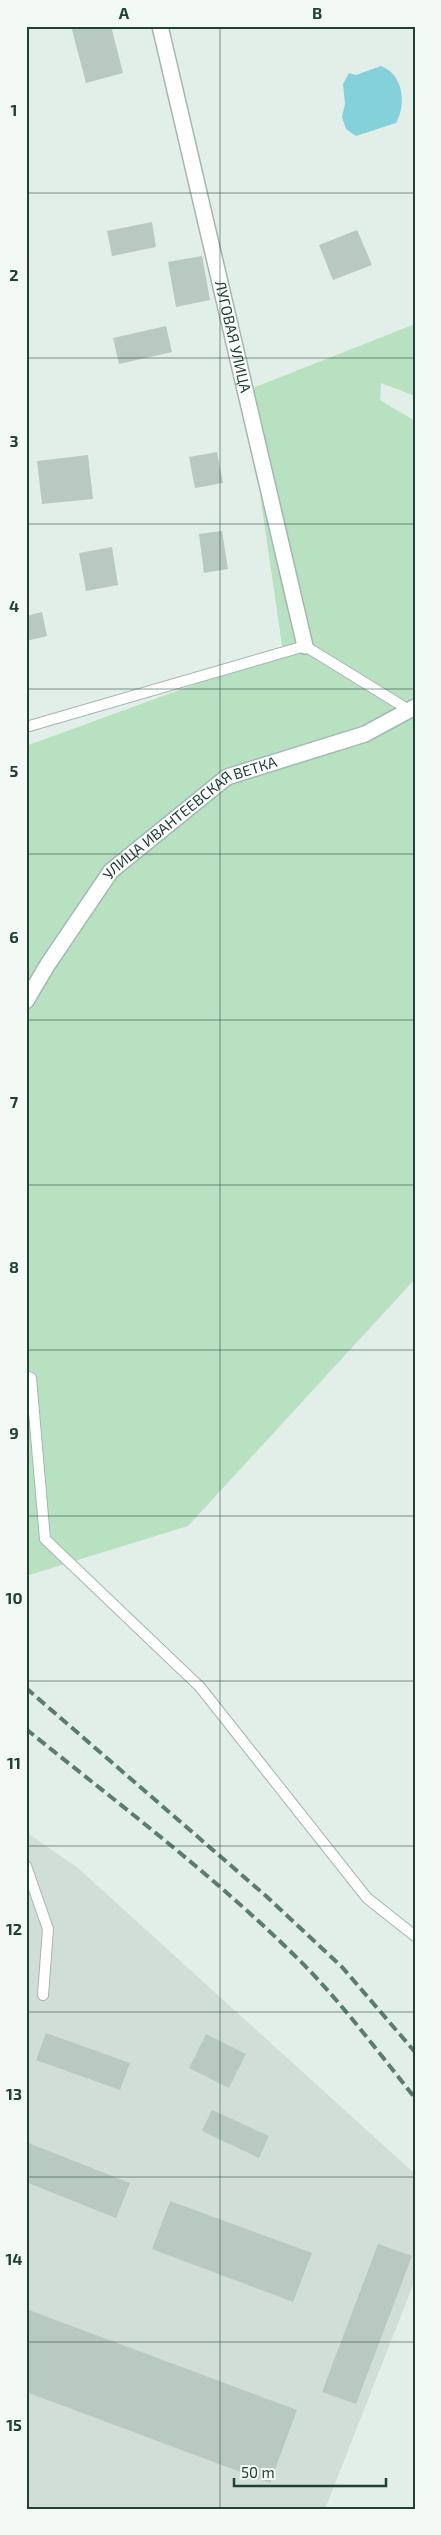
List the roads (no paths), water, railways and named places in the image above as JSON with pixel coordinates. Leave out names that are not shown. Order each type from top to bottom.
[{"type":"street","name":"ЛУГОВАЯ УЛИЦА","points":[[160,26],[305,646]]},
{"type":"street","name":"УЛИЦА ИВАНТЕЕВСКАЯ ВЕТКА","points":[[26,1001],[48,964],[111,871],[227,777],[365,734],[412,709]]},
{"type":"lane","points":[[26,727],[305,646],[412,709]]},
{"type":"lane","points":[[26,1376],[31,1378],[45,1539],[200,1687],[367,1898],[415,1936]]},
{"type":"lane","points":[[26,1866],[48,1929],[43,1995]]},
{"type":"water","points":[[381,66],[394,76],[401,90],[402,99],[399,115],[396,123],[356,136],[346,129],[342,117],[345,104],[343,84],[349,73],[356,75]]},
{"type":"railway","points":[[26,1688],[266,1896],[342,1967],[415,2052]]},
{"type":"railway","points":[[26,1729],[194,1865],[259,1921],[307,1968],[339,2004],[415,2098]]}]
